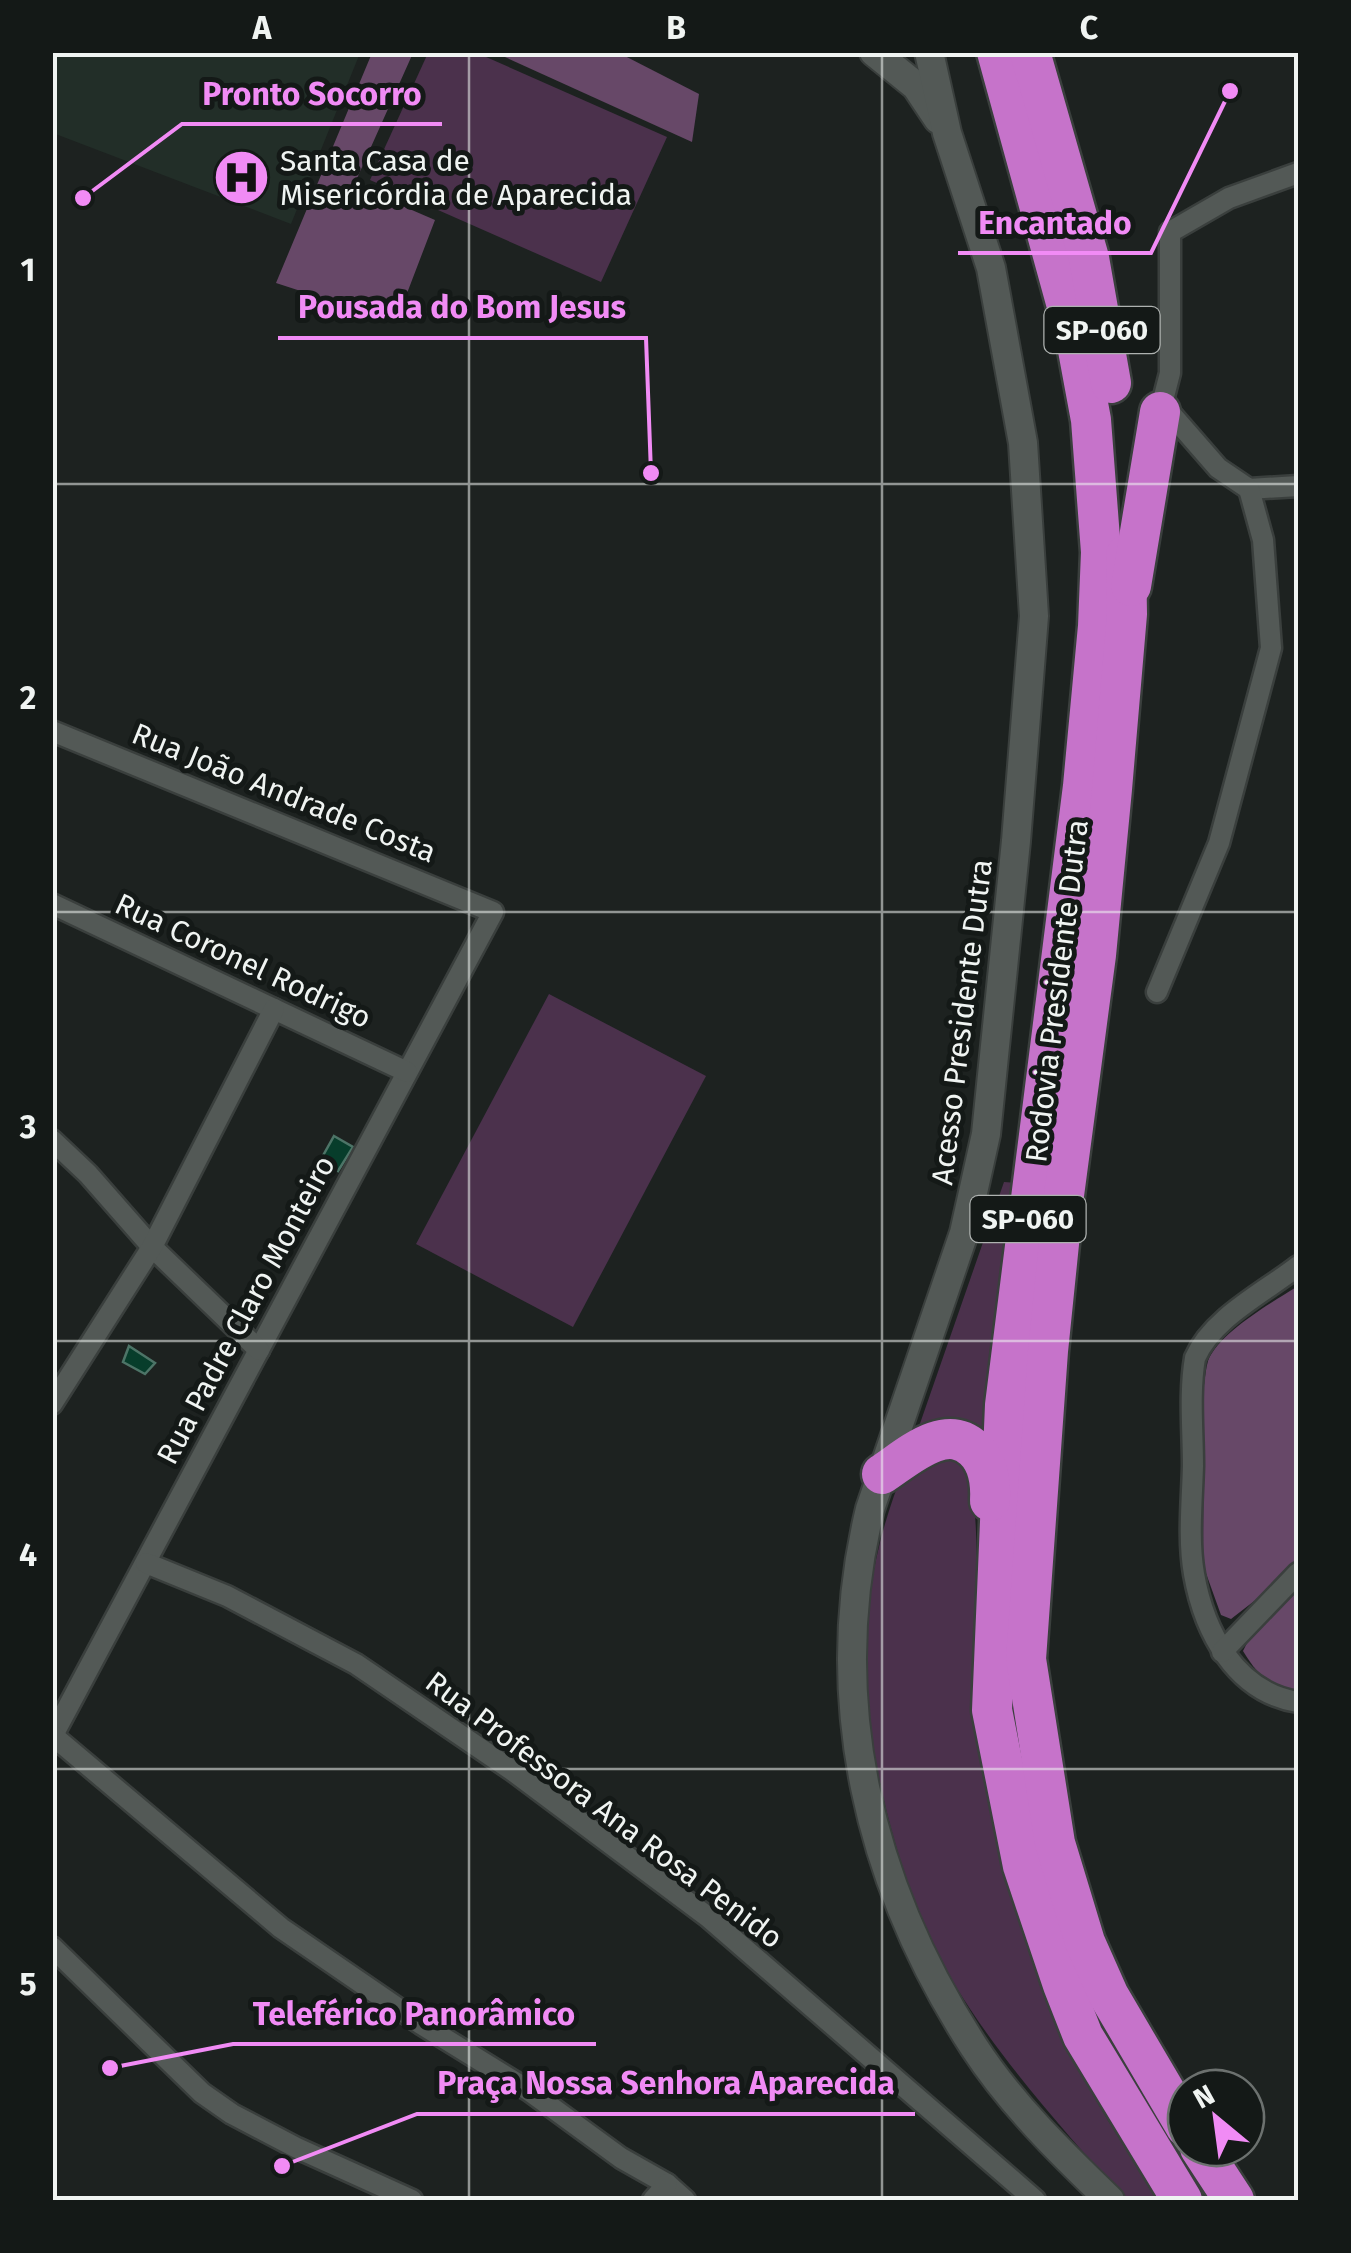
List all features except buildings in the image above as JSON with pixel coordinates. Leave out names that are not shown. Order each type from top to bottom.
[{"type":"highway","name":"Rodovia Presidente Dutra","points":[[998,52],[1076,339],[1091,420],[1101,552],[1098,626],[1080,804],[1006,1405],[992,1710],[1012,1818],[1040,1922],[1083,2036],[1182,2200]]},
{"type":"highway","name":"Rodovia Presidente Dutra","points":[[1030,52],[1090,258],[1119,427],[1126,504],[1126,614],[1096,955],[1048,1351],[1026,1659],[1055,1844],[1086,1942],[1109,1996],[1166,2094]]},
{"type":"highway","points":[[1126,614],[1160,412]]},
{"type":"highway","points":[[882,1474],[923,1448],[951,1438],[961,1440],[979,1454],[991,1485],[986,1548],[995,1625]]},
{"type":"highway","points":[[1213,2168],[1234,2200]]},
{"type":"street","points":[[874,52],[916,86],[947,133]]},
{"type":"street","points":[[929,52],[947,133]]},
{"type":"street","name":"Acesso Presidente Dutra","points":[[947,133],[991,268],[1023,444],[1034,616],[986,1134],[964,1233],[860,1548],[852,1690],[859,1759],[871,1814],[899,1908],[918,1951],[974,2047],[1008,2094],[1110,2200]]},
{"type":"street","points":[[1298,172],[1229,198],[1170,232],[1170,373],[1160,412],[1171,414],[1218,468],[1249,488],[1298,486]]},
{"type":"street","points":[[1158,992],[1219,843],[1271,648],[1263,540],[1249,488]]},
{"type":"street","name":"Rua João Andrade Costa","points":[[52,730],[493,912]]},
{"type":"street","name":"Rua Coronel Rodrigo","points":[[55,911],[407,1072]]},
{"type":"street","name":"Rua Padre Claro Monteiro","points":[[53,1736],[493,912]]},
{"type":"street","points":[[52,1404],[152,1247],[274,1008]]},
{"type":"street","points":[[52,1140],[88,1174],[152,1247],[259,1350]]},
{"type":"street","points":[[1298,1266],[1215,1330],[1195,1358],[1193,1570],[1205,1618],[1222,1652],[1254,1684],[1298,1702]]},
{"type":"street","name":"Rua Professora Ana Rosa Penido","points":[[146,1562],[227,1596],[340,1655],[514,1771],[708,1917],[1034,2200]]},
{"type":"street","points":[[1222,1652],[1298,1573]]},
{"type":"street","points":[[53,1736],[296,1939],[421,2024],[528,2090],[621,2158],[660,2192],[685,2200]]},
{"type":"street","points":[[52,1947],[217,2104],[297,2148],[412,2200]]},
{"type":"street","points":[[1063,2155],[1075,2177],[1077,2200]]},
{"type":"shaded area","name":"Santa Casa de Misericórdia de Aparecida","points":[[58,52],[360,53],[291,224],[53,133],[53,66]]},
{"type":"shaded area","points":[[372,53],[413,53],[354,185],[435,220],[396,322],[276,283]]},
{"type":"shaded area","points":[[428,53],[477,53],[667,137],[601,282],[370,180]]},
{"type":"shaded area","points":[[496,53],[619,53],[699,94],[692,142]]},
{"type":"shaded area","points":[[549,994],[706,1076],[573,1327],[416,1244]]},
{"type":"shaded area","points":[[334,1136],[353,1147],[338,1171],[320,1161]]},
{"type":"shaded area","points":[[1004,1182],[1018,1183],[989,1443],[971,1426],[956,1421],[916,1435]]},
{"type":"shaded area","points":[[1298,1286],[1298,1561],[1280,1581],[1231,1619],[1221,1615],[1203,1565],[1204,1385],[1208,1361],[1235,1329]]},
{"type":"shaded area","points":[[129,1346],[155,1363],[145,1374],[123,1362]]},
{"type":"shaded area","points":[[940,1451],[963,1466],[971,1486],[976,1537],[976,1686],[1006,1859],[1027,1944],[1052,2012],[1083,2077],[1160,2200],[1127,2200],[993,2042],[937,1952],[894,1839],[867,1698],[868,1607],[888,1515],[905,1467]]},
{"type":"shaded area","points":[[1298,1588],[1298,1692],[1266,1679],[1243,1651],[1250,1637]]},
{"type":"place","name":"Encantado","points":[[1230,91]]},
{"type":"place","name":"Santa Casa de Misericórdia de Aparecida","points":[[241,178]]},
{"type":"place","name":"Pronto Socorro","points":[[83,198]]},
{"type":"place","name":"Pousada do Bom Jesus","points":[[651,473]]},
{"type":"place","name":"Teleférico Panorâmico","points":[[110,2068]]},
{"type":"place","name":"Praça Nossa Senhora Aparecida","points":[[282,2166]]}]
